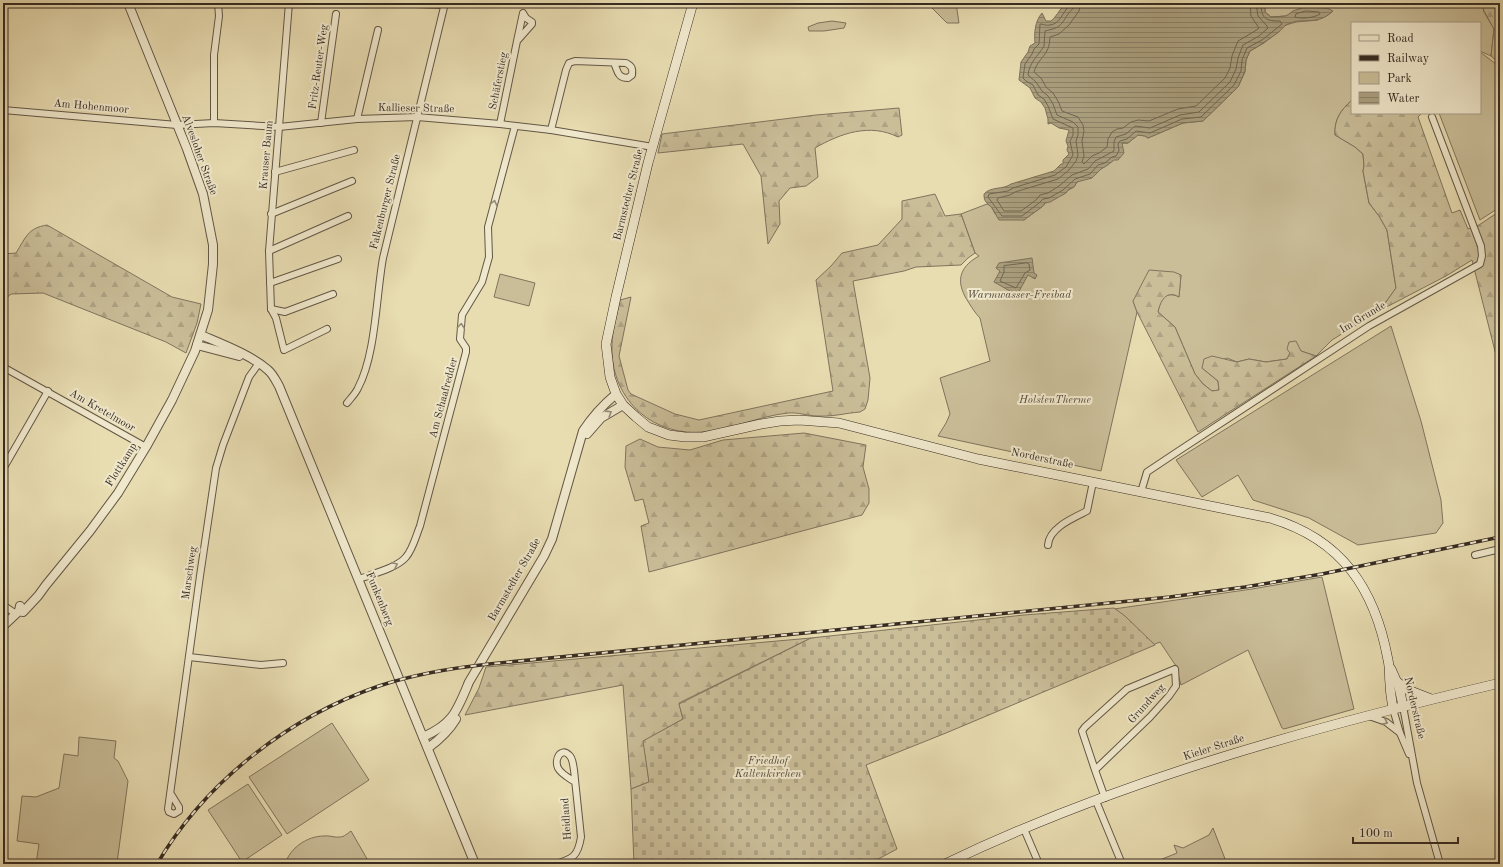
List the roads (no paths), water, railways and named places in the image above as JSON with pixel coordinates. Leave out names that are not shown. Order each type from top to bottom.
[{"type":"main road","name":"Barmstedter Straße","points":[[623,404],[616,394],[610,377],[606,344],[653,146],[693,3]]},
{"type":"main road","name":"Norderstraße","points":[[623,404],[648,426],[668,435],[703,437],[780,421],[815,420],[861,428],[978,459],[1270,518],[1296,527],[1321,541],[1346,562],[1367,594],[1380,626],[1389,662],[1403,706]]},
{"type":"main road","name":"Norderstraße","points":[[1389,662],[1393,709]]},
{"type":"main road","points":[[1396,681],[1408,690],[1431,699]]},
{"type":"main road","name":"Kieler Straße","points":[[947,864],[1024,829],[1177,772],[1277,740],[1403,706],[1500,683]]},
{"type":"street","name":"Alvesloher Straße","points":[[128,3],[203,194],[212,239],[213,264],[208,310],[197,345]]},
{"type":"street","points":[[214,123],[214,55],[219,16],[218,3]]},
{"type":"street","name":"Krauser Baum","points":[[290,3],[271,214],[269,251],[271,309],[276,318],[284,350],[327,329]]},
{"type":"street","points":[[385,3],[445,4]]},
{"type":"street","name":"Falkenburger Straße","points":[[347,402],[358,389],[368,360],[378,281],[445,4]]},
{"type":"street","name":"Fritz-Reuter-Weg","points":[[321,123],[336,14]]},
{"type":"street","points":[[357,119],[378,30]]},
{"type":"street","name":"Schäferstieg","points":[[500,124],[517,41]]},
{"type":"street","points":[[551,130],[569,63],[575,61],[614,63]]},
{"type":"street","name":"Am Hohenmoor","points":[[3,110],[177,125]]},
{"type":"street","name":"Kallieser Straße","points":[[177,125],[214,123],[279,127],[357,119],[417,117],[551,130],[653,146]]},
{"type":"street","name":"Im Grunde","points":[[1142,492],[1147,472],[1368,326],[1480,264],[1482,256],[1481,246],[1432,117]]},
{"type":"street","name":"Am Schaafredder","points":[[359,580],[396,565],[406,558],[420,526],[466,352],[466,348],[460,339],[462,315],[482,282],[489,257],[488,227],[515,126]]},
{"type":"street","points":[[275,172],[354,150]]},
{"type":"street","points":[[271,214],[352,181]]},
{"type":"street","points":[[269,251],[348,216]]},
{"type":"street","points":[[270,283],[338,259]]},
{"type":"street","points":[[271,309],[285,312],[332,294]]},
{"type":"street","name":"Funkenberg","points":[[201,334],[259,363],[269,371],[279,386],[475,864]]},
{"type":"street","name":"Funkenberg","points":[[197,345],[245,356]]},
{"type":"street","name":"Flottkamp","points":[[5,621],[18,613],[23,612],[38,596],[118,493],[146,448],[172,400],[197,345]]},
{"type":"street","name":"Marschweg","points":[[171,794],[216,468],[249,377],[259,363]]},
{"type":"street","name":"Am Kretelmoor","points":[[3,367],[48,391],[146,448]]},
{"type":"street","points":[[3,469],[48,391]]},
{"type":"street","name":"Barmstedter Straße","points":[[423,737],[440,729],[449,722],[463,697],[469,682],[544,556],[549,545],[583,431],[604,405],[616,394]]},
{"type":"street","name":"Barmstedter Straße","points":[[579,444],[601,418],[623,404]]},
{"type":"street","points":[[1048,546],[1050,536],[1055,530],[1087,511],[1092,482]]},
{"type":"street","points":[[1475,555],[1500,549]]},
{"type":"street","points":[[3,605],[18,613]]},
{"type":"street","points":[[189,657],[261,666],[283,663]]},
{"type":"street","name":"Grundweg","points":[[1095,770],[1150,717],[1169,696],[1176,686],[1175,669],[1126,689],[1082,731],[1104,798]]},
{"type":"street","name":"Barmstedter Straße","points":[[428,748],[449,730],[456,720],[463,697]]},
{"type":"street","name":"Norderstraße","points":[[1403,706],[1417,783],[1440,864]]},
{"type":"street","name":"Norderstraße","points":[[1393,709],[1400,733],[1412,761]]},
{"type":"street","name":"Norderstraße","points":[[1367,716],[1386,722],[1400,733]]},
{"type":"street","name":"Heidland","points":[[555,864],[570,859],[577,852],[581,837],[575,782],[572,760],[569,754],[560,753],[557,756],[556,762],[558,769],[575,782]]},
{"type":"street","points":[[1096,801],[1122,864]]},
{"type":"street","points":[[1024,829],[1039,864]]},
{"type":"water","points":[[1068,3],[1265,3],[1265,12],[1271,17],[1286,16],[1293,11],[1305,7],[1327,8],[1333,11],[1321,19],[1291,22],[1279,32],[1250,51],[1246,60],[1245,71],[1238,87],[1203,121],[1183,123],[1148,138],[1138,135],[1128,143],[1122,143],[1124,153],[1118,160],[1114,160],[1101,169],[1092,178],[1077,182],[1074,187],[1069,189],[1066,193],[1050,202],[1045,203],[1024,220],[999,220],[993,209],[985,201],[984,194],[990,190],[1008,186],[1054,171],[1061,164],[1063,164],[1063,160],[1069,154],[1066,141],[1069,130],[1059,128],[1051,123],[1048,124],[1045,108],[1041,102],[1035,98],[1030,88],[1019,80],[1021,62],[1030,46],[1035,43],[1036,27],[1040,16],[1042,13],[1046,21],[1051,21]]},
{"type":"water","points":[[1032,258],[1034,273],[1037,275],[1035,279],[1028,275],[1017,295],[994,282],[1000,271],[996,268],[999,263]]},
{"type":"railway","points":[[157,864],[177,834],[225,779],[282,734],[313,715],[346,699],[379,686],[406,678],[489,664],[1170,597],[1245,587],[1322,574],[1500,537]]},
{"type":"park label","name":"Warmwasser-Freibad","points":[[1019,295]]},
{"type":"park label","name":"HolstenTherme","points":[[1055,400]]},
{"type":"park label","name":"Friedhof Kaltenkirchen","points":[[768,767]]}]
